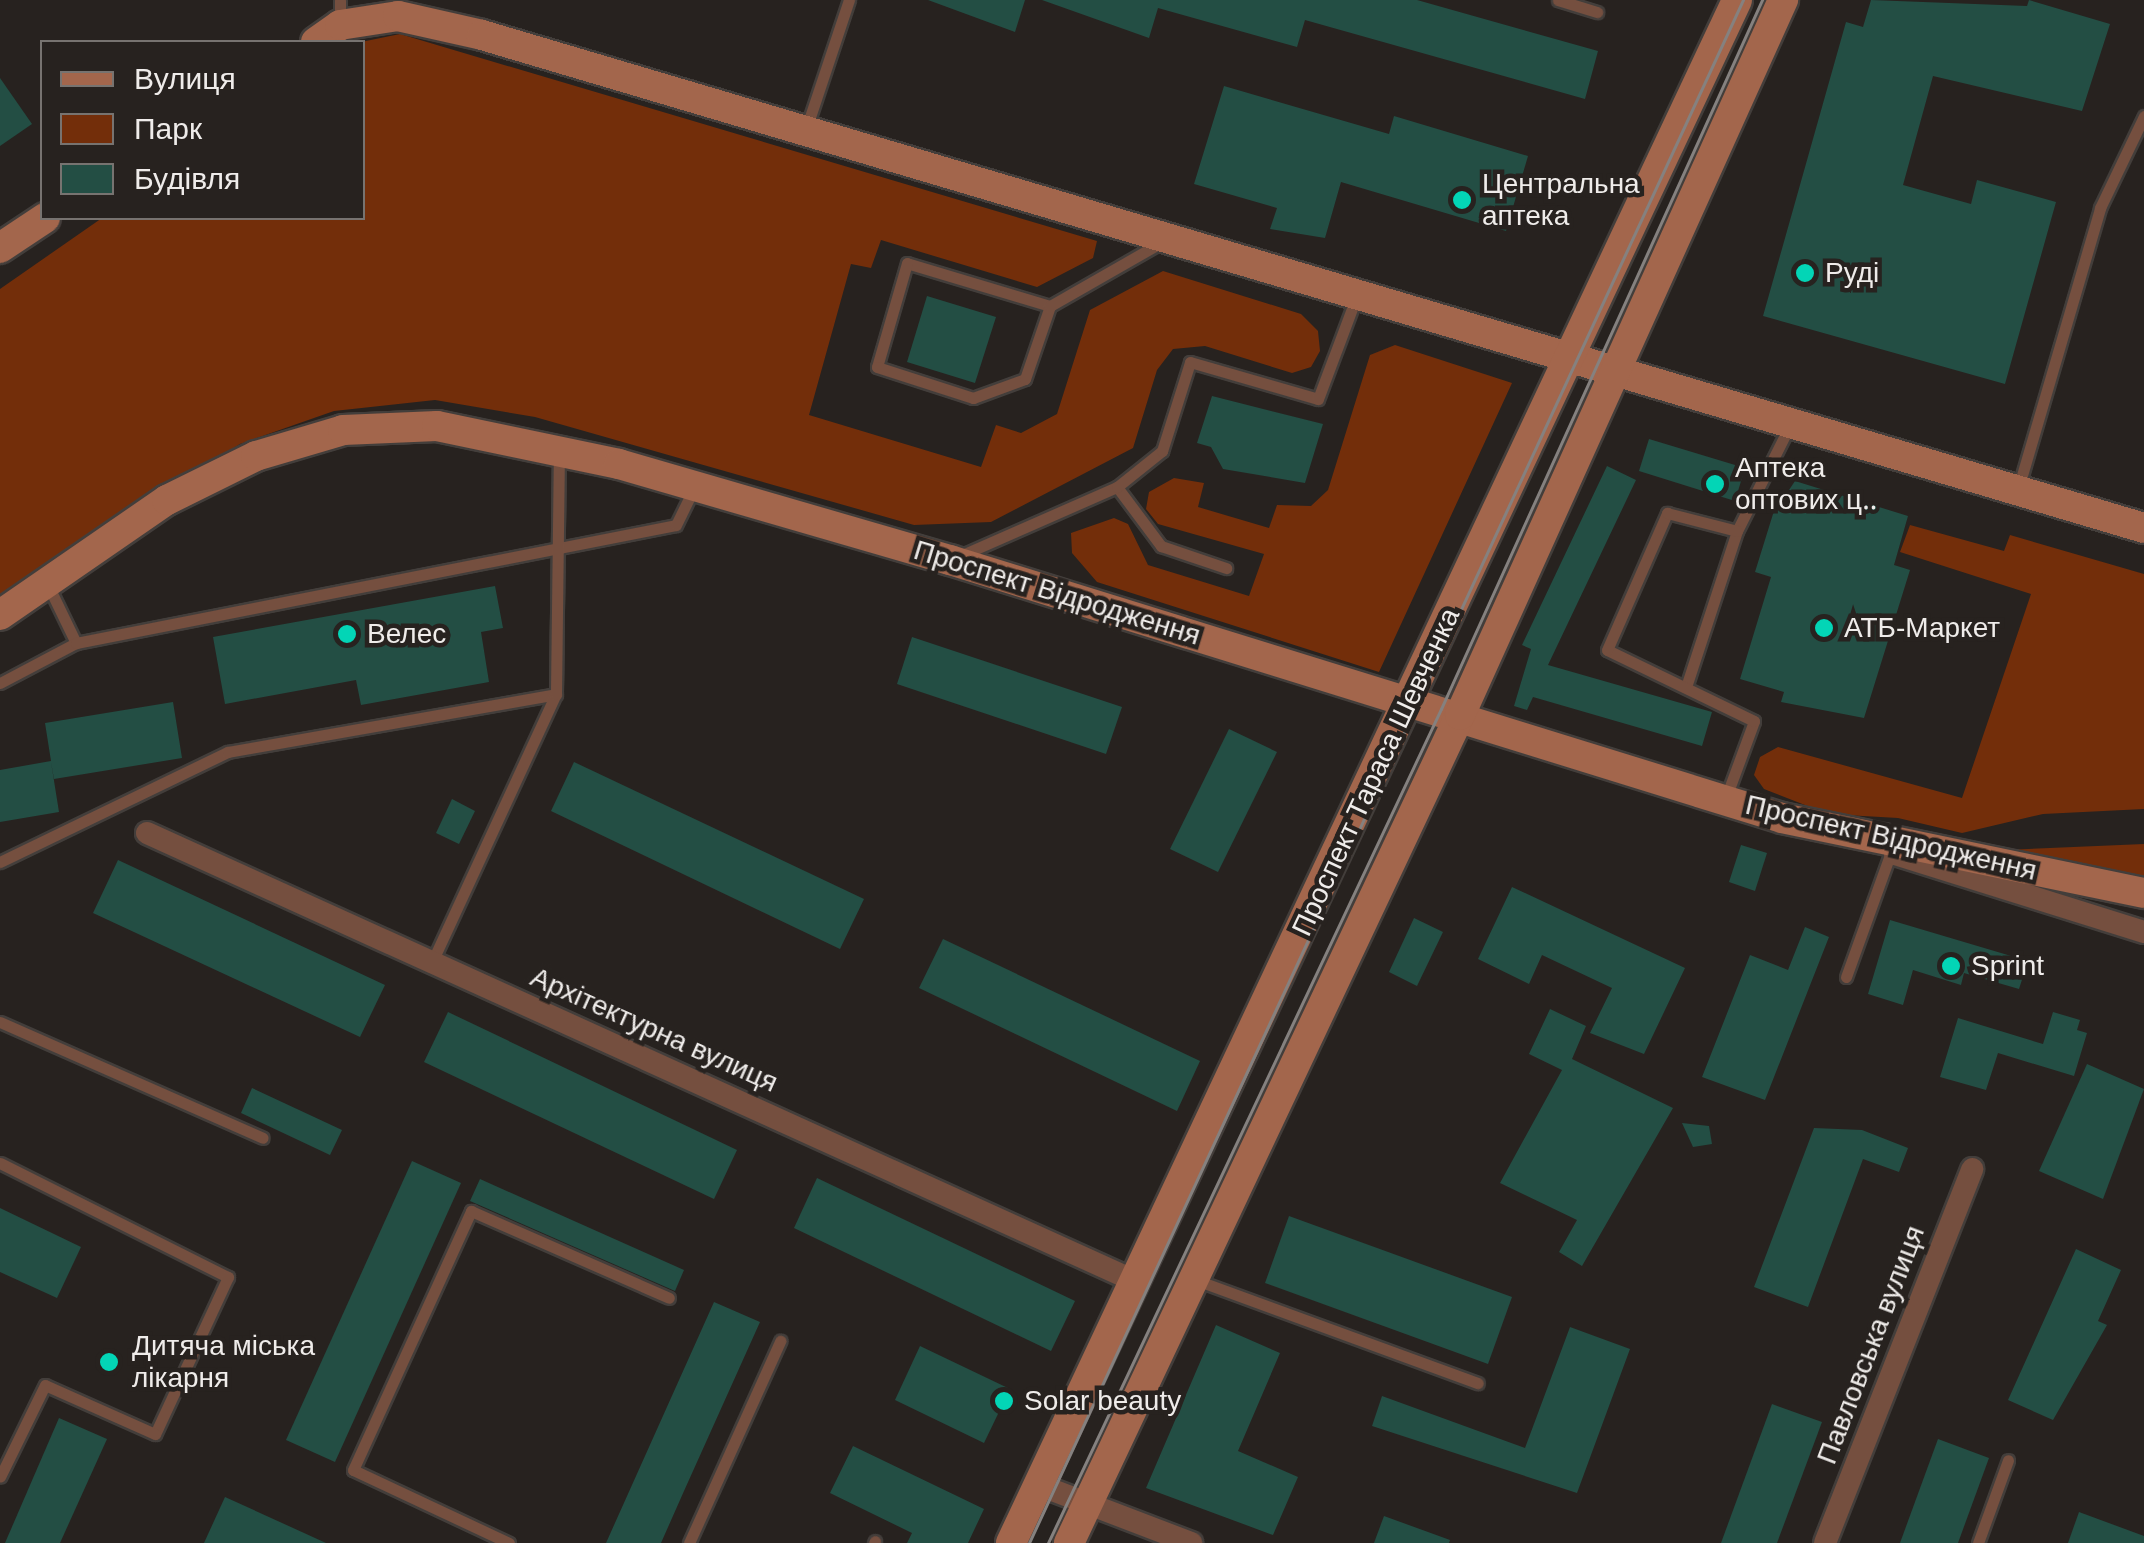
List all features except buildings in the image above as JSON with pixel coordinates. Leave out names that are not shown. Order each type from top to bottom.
[{"type":"main road","name":"Проспект Тараса Шевченка","points":[[1011,1543],[1138,1282],[1738,0]]},
{"type":"main road","name":"Проспект Тараса Шевченка","points":[[1069,1543],[1460,714],[1782,0]]},
{"type":"main road","points":[[332,23],[398,16],[482,35],[1164,241],[1618,367],[2144,528]]},
{"type":"main road","points":[[0,248],[42,220]]},
{"type":"main road","name":"Проспект Відродження","points":[[0,615],[167,500],[256,456],[343,430],[437,426],[559,450],[950,560],[1460,714],[1782,818],[2144,893]]},
{"type":"street","points":[[1782,818],[2144,932]]},
{"type":"street","name":"Архітектурна вулиця","points":[[146,833],[1138,1282]]},
{"type":"street","name":"Павловська вулиця","points":[[1825,1543],[1972,1169]]},
{"type":"street","points":[[1039,1485],[1191,1543]]},
{"type":"lane","points":[[804,133],[849,0]]},
{"type":"lane","points":[[1558,0],[1597,12]]},
{"type":"lane","points":[[2018,490],[2100,208],[2144,116]]},
{"type":"lane","points":[[1050,306],[907,263],[878,367],[973,398],[1025,378],[1050,306],[1164,241]]},
{"type":"lane","points":[[950,560],[1117,488],[1162,451],[1190,362],[1318,399],[1358,294]]},
{"type":"lane","points":[[1686,688],[1737,531],[1792,422]]},
{"type":"lane","points":[[432,962],[556,694],[559,450]]},
{"type":"lane","points":[[0,683],[76,643],[676,526],[695,486]]},
{"type":"lane","points":[[1117,488],[1161,546],[1226,568]]},
{"type":"lane","points":[[1724,800],[1754,721],[1607,650],[1667,513],[1737,531]]},
{"type":"lane","points":[[47,583],[76,643]]},
{"type":"lane","points":[[0,862],[228,752],[556,694]]},
{"type":"lane","points":[[1846,977],[1890,852]]},
{"type":"lane","points":[[0,1022],[263,1138]]},
{"type":"lane","points":[[0,1163],[228,1277],[156,1434],[46,1385],[0,1477]]},
{"type":"lane","points":[[510,1543],[353,1470],[471,1211],[669,1298]]},
{"type":"lane","points":[[1194,1279],[1478,1383]]},
{"type":"lane","points":[[688,1543],[780,1341]]},
{"type":"lane","points":[[1978,1543],[2008,1460]]},
{"type":"green space","points":[[400,34],[1097,241],[1093,258],[1037,287],[881,240],[871,268],[851,264],[809,415],[981,467],[996,425],[1021,433],[1057,414],[1090,310],[1163,271],[1301,314],[1318,331],[1320,351],[1311,367],[1292,373],[1205,346],[1173,349],[1157,370],[1133,448],[991,522],[914,525],[535,417],[435,400],[334,411],[240,444],[0,597],[0,289],[99,220],[365,220],[365,41]]},
{"type":"green space","points":[[1395,345],[1512,383],[1379,672],[1097,582],[1072,553],[1071,533],[1114,518],[1128,524],[1148,565],[1249,596],[1264,554],[1158,524],[1146,509],[1149,492],[1174,478],[1204,483],[1198,507],[1269,528],[1277,505],[1311,506],[1328,490],[1370,355]]},
{"type":"green space","points":[[1910,525],[2004,551],[2010,535],[2144,574],[2144,809],[2043,814],[1962,833],[1898,818],[1828,814],[1764,789],[1754,775],[1760,757],[1778,747],[1962,798],[2031,594],[1900,552]]},
{"type":"green space","points":[[2144,844],[2144,876],[1982,851]]},
{"type":"tram line","points":[[1029,1543],[1743,0]]},
{"type":"tram line","points":[[1048,1543],[1441,709],[1762,0]]},
{"type":"place","name":"Центральна аптека","points":[[1462,200]]},
{"type":"place","name":"Рудi","points":[[1805,273]]},
{"type":"place","name":"Аптека оптових ц‥","points":[[1715,484]]},
{"type":"place","name":"АТБ-Маркет","points":[[1824,628]]},
{"type":"place","name":"Велес","points":[[347,634]]},
{"type":"place","name":"Sprint","points":[[1951,966]]},
{"type":"place","name":"Дитяча міська лікарня","points":[[109,1362]]},
{"type":"place","name":"Solar beauty","points":[[1004,1401]]}]
